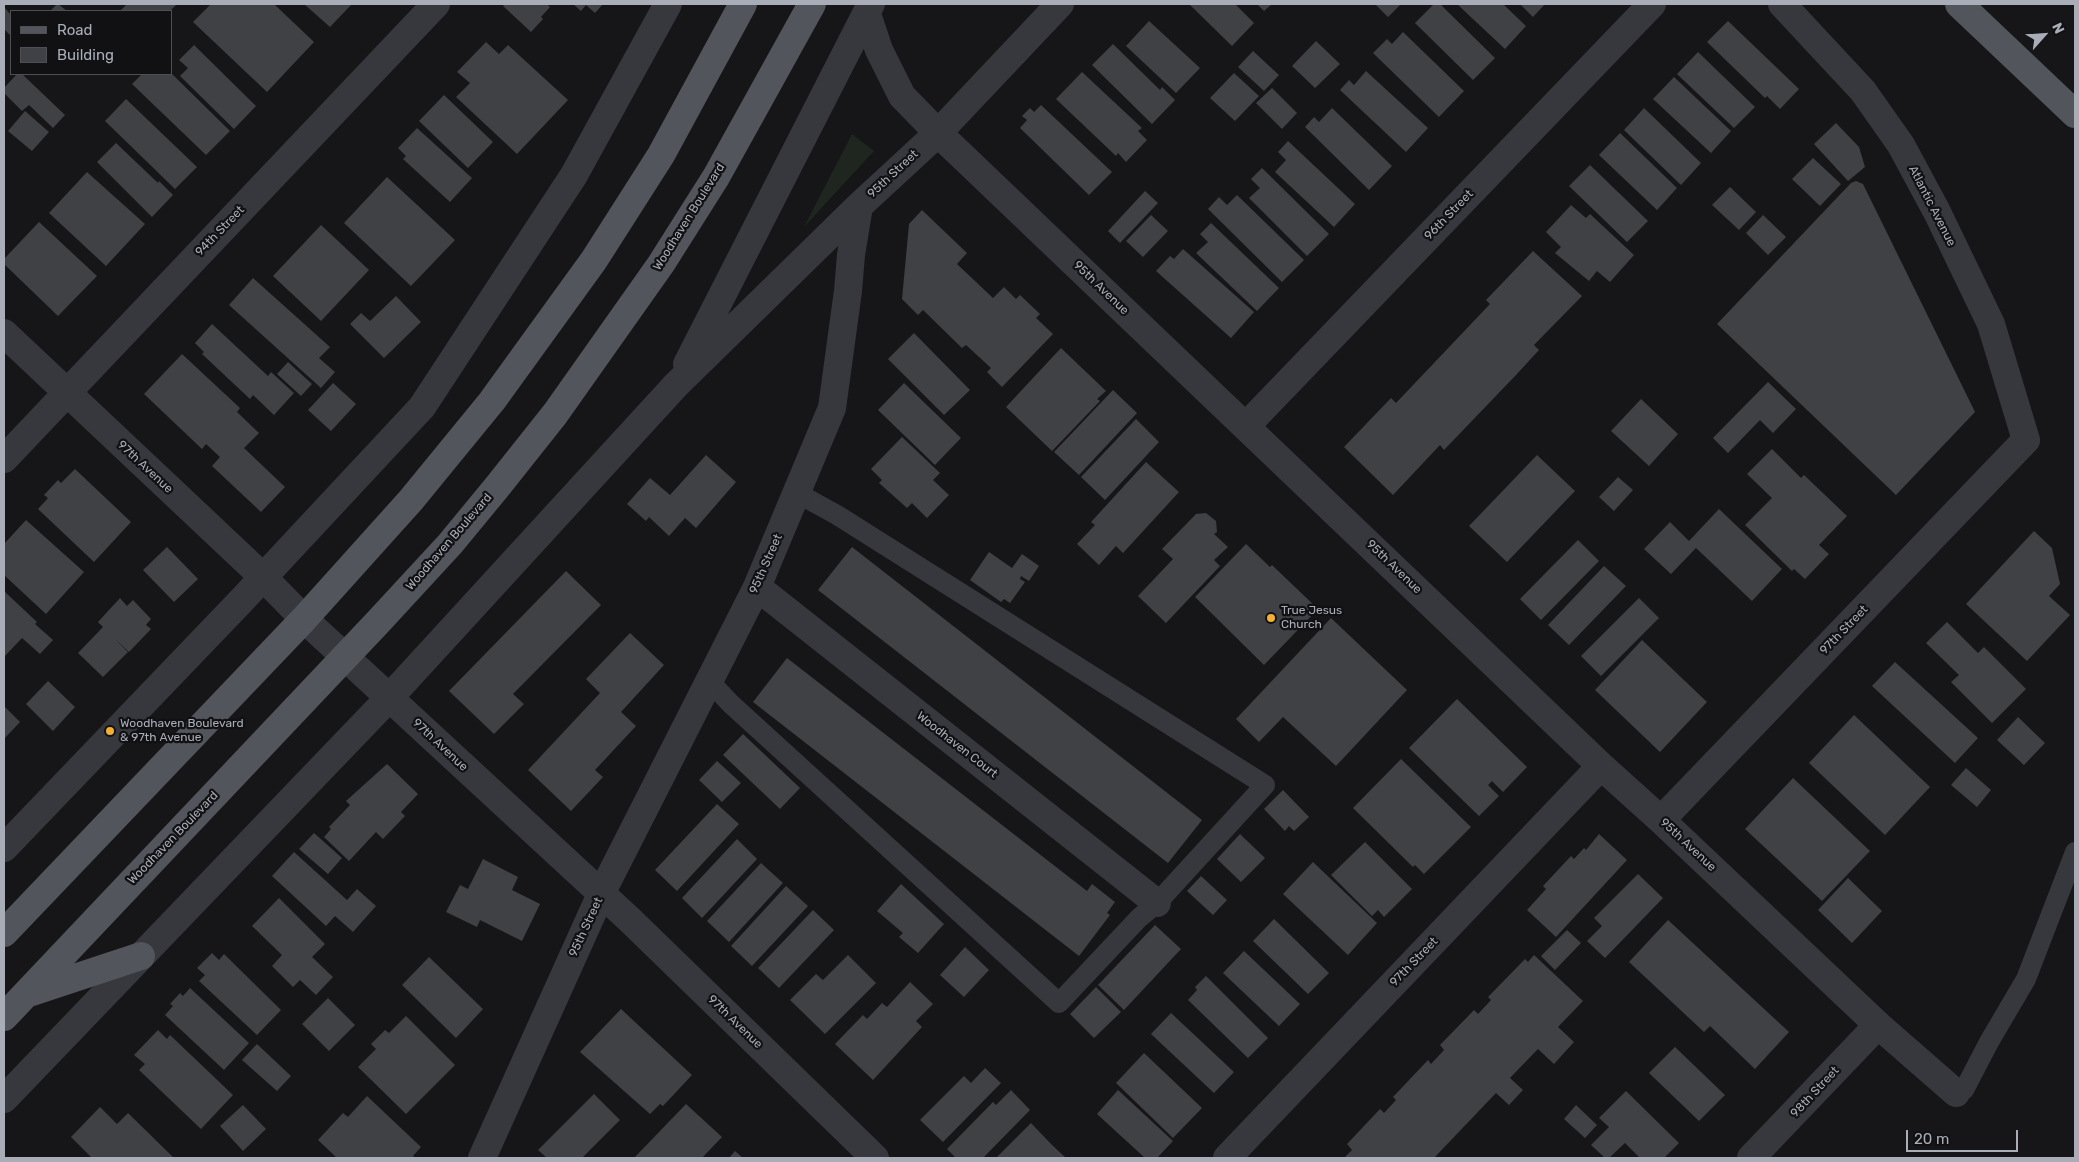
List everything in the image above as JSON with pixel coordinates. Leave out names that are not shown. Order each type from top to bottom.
[{"type":"main road","points":[[4,933],[304,620],[440,466],[530,351],[594,260],[661,156],[743,4]]},
{"type":"main road","name":"Woodhaven Boulevard","points":[[4,1017],[450,544],[497,487],[566,398],[661,264],[716,177],[812,4]]},
{"type":"main road","points":[[1959,4],[2075,114]]},
{"type":"main road","points":[[25,994],[141,956]]},
{"type":"street","name":"94th Street","points":[[4,459],[436,4]]},
{"type":"street","points":[[4,848],[263,577],[422,407],[574,175],[668,4]]},
{"type":"street","name":"95th Street","points":[[482,1158],[601,894],[757,588],[832,408],[859,206],[938,133],[1060,4]]},
{"type":"street","name":"96th Street","points":[[1246,426],[1652,4]]},
{"type":"street","name":"Atlantic Avenue","points":[[1782,4],[1863,91],[1901,145],[1937,212],[1990,324],[2026,440]]},
{"type":"street","points":[[676,385],[869,9]]},
{"type":"street","name":"95th Avenue","points":[[869,9],[878,50],[902,96],[938,133],[1601,766],[1661,820],[1878,1025],[1956,1093]]},
{"type":"street","points":[[4,1099],[389,698],[676,385],[859,206]]},
{"type":"street","name":"97th Avenue","points":[[4,333],[263,577],[304,620],[601,894],[874,1158]]},
{"type":"street","name":"97th Street","points":[[1661,820],[2026,440]]},
{"type":"street","name":"Woodhaven Court","points":[[757,588],[1157,903]]},
{"type":"street","name":"97th Street","points":[[1228,1158],[1601,766]]},
{"type":"street","name":"98th Street","points":[[1751,1158],[1878,1025]]},
{"type":"lane","points":[[709,681],[731,704],[1060,1003],[1138,918],[1157,903],[1265,785],[838,515],[797,493]]},
{"type":"lane","points":[[1956,1093],[1964,1090],[1989,1042],[2026,979],[2075,852]]},
{"type":"shaded area","points":[[852,134],[874,151],[804,227]]},
{"type":"building","points":[[58,4],[66,10],[51,10]]},
{"type":"building","points":[[127,4],[177,4],[171,10],[121,10]]},
{"type":"building","points":[[211,4],[274,4],[314,42],[267,92],[193,22]]},
{"type":"building","points":[[304,4],[352,4],[330,27]]},
{"type":"building","points":[[505,4],[547,4],[550,7],[541,17],[543,19],[531,32],[503,6]]},
{"type":"building","points":[[573,4],[603,4],[595,13],[586,5],[581,11]]},
{"type":"building","points":[[1189,4],[1235,4],[1254,23],[1232,46]]},
{"type":"building","points":[[1257,4],[1272,4],[1264,11]]},
{"type":"building","points":[[1375,4],[1401,4],[1388,17]]},
{"type":"building","points":[[1434,4],[1440,4],[1495,58],[1473,80],[1415,23]]},
{"type":"building","points":[[1457,4],[1503,4],[1526,26],[1505,49]]},
{"type":"building","points":[[1520,4],[1545,4],[1533,17]]},
{"type":"building","points":[[4,7],[10,14],[10,35],[4,29]]},
{"type":"building","points":[[1149,21],[1200,68],[1176,93],[1126,46]]},
{"type":"building","points":[[1728,21],[1799,89],[1780,109],[1767,96],[1765,98],[1707,42]]},
{"type":"building","points":[[1403,32],[1464,91],[1439,117],[1373,53],[1387,39],[1392,44]]},
{"type":"building","points":[[1316,41],[1340,64],[1315,88],[1292,66]]},
{"type":"building","points":[[486,42],[499,54],[508,45],[568,100],[517,154],[456,97],[470,83],[457,72]]},
{"type":"building","points":[[1113,44],[1160,90],[1162,87],[1175,100],[1152,124],[1092,65]]},
{"type":"building","points":[[194,45],[256,106],[234,129],[180,76],[188,68],[179,60]]},
{"type":"building","points":[[1253,51],[1279,75],[1264,91],[1238,67]]},
{"type":"building","points":[[1698,52],[1755,107],[1734,128],[1677,74]]},
{"type":"building","points":[[1366,71],[1428,128],[1406,152],[1340,90],[1349,80],[1354,85]]},
{"type":"building","points":[[1082,72],[1142,128],[1138,131],[1147,140],[1126,162],[1118,153],[1116,156],[1056,99]]},
{"type":"building","points":[[1234,73],[1259,96],[1235,121],[1210,98]]},
{"type":"building","points":[[172,74],[230,131],[206,155],[132,84],[141,75]]},
{"type":"building","points":[[16,75],[23,75],[65,115],[53,128],[29,105],[22,111],[4,93],[4,88]]},
{"type":"building","points":[[1674,77],[1731,131],[1711,153],[1653,99]]},
{"type":"building","points":[[1272,88],[1297,113],[1282,129],[1256,103]]},
{"type":"building","points":[[444,95],[493,142],[468,168],[419,121]]},
{"type":"building","points":[[126,99],[197,167],[175,189],[105,121]]},
{"type":"building","points":[[1041,105],[1112,172],[1089,195],[1020,128],[1027,120],[1022,116],[1030,108],[1034,112]]},
{"type":"building","points":[[1332,108],[1392,166],[1369,190],[1305,127],[1314,117],[1319,122]]},
{"type":"building","points":[[1644,108],[1701,163],[1681,185],[1624,130]]},
{"type":"building","points":[[25,111],[49,132],[32,151],[8,131]]},
{"type":"building","points":[[1836,123],[1859,147],[1865,167],[1848,181],[1814,144]]},
{"type":"building","points":[[417,128],[472,178],[450,202],[403,159],[406,156],[398,148]]},
{"type":"building","points":[[1620,133],[1677,188],[1657,210],[1599,155]]},
{"type":"building","points":[[1288,141],[1355,204],[1334,227],[1275,172],[1286,160],[1278,152]]},
{"type":"building","points":[[116,143],[173,195],[152,217],[97,162]]},
{"type":"building","points":[[1813,158],[1841,184],[1820,206],[1792,179]]},
{"type":"building","points":[[1590,165],[1648,221],[1627,242],[1569,186]]},
{"type":"building","points":[[1262,168],[1329,234],[1307,256],[1249,198],[1260,188],[1251,179]]},
{"type":"building","points":[[87,172],[145,224],[106,266],[49,213]]},
{"type":"building","points":[[387,177],[455,240],[411,286],[344,223]]},
{"type":"building","points":[[1856,181],[1863,184],[1975,412],[1896,495],[1717,324],[1851,183]]},
{"type":"building","points":[[1730,187],[1756,212],[1739,230],[1712,205]]},
{"type":"building","points":[[1145,191],[1158,203],[1120,243],[1108,231]]},
{"type":"building","points":[[1237,195],[1304,260],[1282,282],[1208,209],[1219,197],[1227,205]]},
{"type":"building","points":[[1571,205],[1586,218],[1590,214],[1634,255],[1610,282],[1597,271],[1589,281],[1555,253],[1561,247],[1546,232]]},
{"type":"building","points":[[922,210],[967,253],[957,264],[993,298],[1004,287],[1016,299],[1020,295],[1040,314],[1036,318],[1053,334],[1002,387],[987,372],[991,368],[966,345],[962,348],[923,310],[918,315],[902,299],[909,224]]},
{"type":"building","points":[[1151,215],[1168,231],[1143,257],[1126,241]]},
{"type":"building","points":[[1763,215],[1786,237],[1768,255],[1746,233]]},
{"type":"building","points":[[39,222],[97,276],[58,316],[4,264],[4,259]]},
{"type":"building","points":[[1211,223],[1279,288],[1257,311],[1196,253],[1208,242],[1200,234]]},
{"type":"building","points":[[321,225],[369,270],[321,321],[273,276]]},
{"type":"building","points":[[1183,249],[1254,312],[1231,338],[1156,271],[1170,256],[1174,259]]},
{"type":"building","points":[[1533,251],[1582,296],[1534,345],[1539,350],[1516,375],[1444,450],[1440,445],[1393,495],[1344,447],[1391,398],[1396,403],[1490,304],[1486,300]]},
{"type":"building","points":[[253,278],[330,347],[319,358],[335,372],[321,388],[229,305]]},
{"type":"building","points":[[396,296],[421,322],[384,358],[350,324],[361,313],[370,321]]},
{"type":"building","points":[[212,324],[268,376],[271,372],[294,393],[274,415],[253,395],[250,399],[202,354],[204,352],[195,343]]},
{"type":"building","points":[[914,333],[970,390],[944,415],[888,359]]},
{"type":"building","points":[[1061,348],[1106,391],[1097,399],[1100,401],[1052,451],[1006,407]]},
{"type":"building","points":[[182,354],[240,408],[237,412],[259,433],[244,448],[285,487],[261,512],[212,466],[220,457],[206,444],[202,449],[144,394]]},
{"type":"building","points":[[288,362],[312,384],[301,396],[277,374]]},
{"type":"building","points":[[1768,382],[1796,409],[1773,433],[1760,420],[1728,453],[1713,438]]},
{"type":"building","points":[[333,383],[356,404],[331,431],[308,410]]},
{"type":"building","points":[[904,383],[961,438],[935,465],[878,410]]},
{"type":"building","points":[[1113,390],[1137,413],[1079,475],[1054,452]]},
{"type":"building","points":[[1641,399],[1678,434],[1649,466],[1611,431]]},
{"type":"building","points":[[1136,419],[1159,442],[1105,500],[1081,477]]},
{"type":"building","points":[[902,437],[940,473],[933,480],[949,495],[927,518],[912,503],[907,508],[879,483],[882,480],[871,469]]},
{"type":"building","points":[[1772,449],[1801,478],[1804,475],[1847,516],[1819,545],[1829,554],[1805,579],[1794,569],[1792,571],[1745,525],[1772,498],[1747,474]]},
{"type":"building","points":[[706,455],[736,482],[696,528],[685,518],[669,536],[649,517],[646,521],[627,504],[650,478],[670,495]]},
{"type":"building","points":[[1537,455],[1575,491],[1507,562],[1469,526]]},
{"type":"building","points":[[1146,462],[1179,492],[1123,553],[1116,546],[1099,565],[1077,544],[1095,525],[1091,522]]},
{"type":"building","points":[[75,469],[131,522],[94,562],[38,509],[48,498],[44,495],[58,480],[61,483]]},
{"type":"building","points":[[1618,477],[1633,490],[1614,511],[1599,497]]},
{"type":"building","points":[[1719,509],[1782,569],[1752,601],[1696,548],[1671,574],[1644,549],[1670,522],[1689,541]]},
{"type":"building","points":[[1206,513],[1216,521],[1217,532],[1214,534],[1228,547],[1214,560],[1220,566],[1166,623],[1138,596],[1173,559],[1162,549],[1196,514]]},
{"type":"building","points":[[26,520],[84,572],[46,614],[4,575],[4,544]]},
{"type":"building","points":[[2034,531],[2052,548],[2060,584],[2049,596],[2070,615],[2027,661],[1966,604]]},
{"type":"building","points":[[1578,540],[1599,561],[1541,620],[1520,599]]},
{"type":"building","points":[[1246,544],[1270,567],[1272,565],[1318,609],[1264,665],[1195,597]]},
{"type":"building","points":[[167,547],[198,579],[174,602],[143,570]]},
{"type":"building","points":[[852,547],[1202,820],[1168,863],[818,590]]},
{"type":"building","points":[[989,552],[1012,568],[1022,554],[1039,566],[1029,581],[1021,576],[1020,579],[1025,582],[1010,603],[1004,599],[1001,602],[970,580]]},
{"type":"building","points":[[1604,566],[1626,586],[1569,645],[1548,625]]},
{"type":"building","points":[[566,571],[601,605],[513,694],[524,704],[494,734],[449,691]]},
{"type":"building","points":[[4,591],[53,640],[40,654],[22,638],[4,657]]},
{"type":"building","points":[[120,598],[127,606],[133,600],[151,619],[146,625],[151,629],[129,652],[115,639],[128,652],[103,677],[78,653],[103,627],[98,622]]},
{"type":"building","points":[[1639,598],[1659,618],[1601,676],[1581,656]]},
{"type":"building","points":[[1331,618],[1407,690],[1336,766],[1283,717],[1259,742],[1236,719]]},
{"type":"building","points":[[1947,622],[1978,653],[1984,647],[2026,689],[1992,723],[1951,682],[1959,675],[1926,643]]},
{"type":"building","points":[[630,633],[664,665],[621,712],[636,726],[595,770],[603,777],[571,811],[528,770],[600,693],[586,679]]},
{"type":"building","points":[[1642,640],[1707,702],[1660,752],[1595,690]]},
{"type":"building","points":[[787,658],[1087,891],[1092,884],[1115,902],[1107,913],[1110,915],[1079,956],[753,702]]},
{"type":"building","points":[[1895,662],[1978,738],[1955,763],[1872,686]]},
{"type":"building","points":[[48,681],[75,707],[53,731],[26,704]]},
{"type":"building","points":[[1457,699],[1527,767],[1503,792],[1492,781],[1488,785],[1499,796],[1479,816],[1409,748]]},
{"type":"building","points":[[4,706],[20,722],[4,739]]},
{"type":"building","points":[[1854,715],[1930,787],[1885,835],[1809,763]]},
{"type":"building","points":[[2018,717],[2045,743],[2024,765],[1997,740]]},
{"type":"building","points":[[743,734],[800,788],[780,809],[723,755]]},
{"type":"building","points":[[1401,759],[1471,827],[1424,874],[1415,865],[1413,867],[1353,808]]},
{"type":"building","points":[[717,761],[741,783],[722,802],[699,780]]},
{"type":"building","points":[[387,764],[418,794],[401,812],[405,816],[383,839],[376,832],[349,861],[324,837],[331,829],[329,827],[350,805],[346,801]]},
{"type":"building","points":[[1966,768],[1991,790],[1977,807],[1951,785]]},
{"type":"building","points":[[1793,778],[1870,851],[1822,901],[1745,829]]},
{"type":"building","points":[[1283,790],[1309,817],[1294,831],[1289,826],[1285,831],[1264,809]]},
{"type":"building","points":[[717,804],[739,824],[677,891],[655,870]]},
{"type":"building","points":[[314,833],[342,858],[328,874],[299,849]]},
{"type":"building","points":[[1240,834],[1265,858],[1241,882],[1217,859]]},
{"type":"building","points":[[1599,834],[1627,860],[1556,937],[1527,910],[1546,889],[1543,886],[1571,856],[1574,859],[1584,848],[1586,850]]},
{"type":"building","points":[[737,839],[757,859],[702,918],[682,898]]},
{"type":"building","points":[[1365,842],[1412,889],[1384,917],[1378,910],[1372,916],[1331,875]]},
{"type":"building","points":[[294,852],[347,900],[357,889],[376,906],[353,932],[335,916],[326,926],[272,876]]},
{"type":"building","points":[[483,859],[518,877],[512,890],[540,904],[522,941],[480,920],[477,927],[446,912],[460,885],[468,889]]},
{"type":"building","points":[[1313,862],[1377,923],[1348,955],[1283,894]]},
{"type":"building","points":[[761,863],[783,883],[729,942],[707,921]]},
{"type":"building","points":[[1638,874],[1663,898],[1605,958],[1587,941],[1602,926],[1594,918]]},
{"type":"building","points":[[1201,876],[1227,900],[1213,915],[1187,891]]},
{"type":"building","points":[[1848,878],[1882,911],[1852,943],[1818,910]]},
{"type":"building","points":[[901,884],[944,924],[918,953],[899,937],[903,933],[877,911]]},
{"type":"building","points":[[786,886],[808,906],[752,966],[731,946]]},
{"type":"building","points":[[279,898],[325,944],[312,957],[333,977],[316,995],[300,980],[293,987],[272,966],[282,955],[252,926]]},
{"type":"building","points":[[813,910],[834,930],[779,988],[758,968]]},
{"type":"building","points":[[1274,919],[1329,973],[1308,994],[1253,941]]},
{"type":"building","points":[[1668,920],[1789,1032],[1755,1069],[1710,1026],[1704,1032],[1629,962]]},
{"type":"building","points":[[1155,925],[1181,949],[1124,1010],[1098,985]]},
{"type":"building","points":[[1567,930],[1581,943],[1555,970],[1541,956]]},
{"type":"building","points":[[965,947],[989,970],[964,997],[940,975]]},
{"type":"building","points":[[1244,951],[1300,1004],[1279,1026],[1223,973]]},
{"type":"building","points":[[212,953],[219,960],[224,954],[281,1010],[257,1035],[199,981],[205,975],[197,968]]},
{"type":"building","points":[[848,955],[876,983],[825,1034],[790,1000],[816,974],[823,980]]},
{"type":"building","points":[[1534,955],[1583,1001],[1558,1027],[1574,1042],[1554,1064],[1538,1049],[1510,1078],[1523,1090],[1509,1105],[1496,1093],[1434,1158],[1344,1158],[1352,1150],[1347,1144],[1380,1109],[1384,1113],[1396,1100],[1393,1097],[1428,1060],[1431,1064],[1444,1050],[1440,1045],[1474,1010],[1478,1014],[1491,1000],[1488,997],[1525,959],[1528,962]]},
{"type":"building","points":[[429,957],[483,1009],[456,1038],[402,985]]},
{"type":"building","points":[[1206,976],[1268,1038],[1248,1058],[1188,1000],[1197,990],[1195,987]]},
{"type":"building","points":[[910,982],[933,1004],[916,1021],[922,1027],[873,1080],[835,1044],[863,1015],[867,1019],[882,1003],[887,1007]]},
{"type":"building","points":[[1096,987],[1121,1012],[1094,1038],[1070,1014]]},
{"type":"building","points":[[190,988],[249,1043],[224,1070],[165,1015],[173,1006],[170,1004],[180,993],[183,996]]},
{"type":"building","points":[[328,998],[355,1025],[329,1051],[302,1024]]},
{"type":"building","points":[[621,1009],[692,1075],[663,1106],[660,1104],[650,1114],[580,1052]]},
{"type":"building","points":[[1171,1013],[1234,1072],[1214,1093],[1151,1034]]},
{"type":"building","points":[[406,1016],[455,1065],[406,1114],[358,1067],[376,1049],[371,1044],[385,1030],[389,1033]]},
{"type":"building","points":[[158,1030],[167,1039],[170,1035],[233,1095],[201,1129],[139,1070],[145,1064],[134,1055]]},
{"type":"building","points":[[257,1044],[291,1076],[277,1091],[242,1060]]},
{"type":"building","points":[[1675,1047],[1725,1095],[1699,1121],[1649,1073]]},
{"type":"building","points":[[1144,1053],[1202,1108],[1173,1138],[1116,1083]]},
{"type":"building","points":[[985,1068],[1001,1083],[943,1142],[920,1120],[964,1076],[971,1083]]},
{"type":"building","points":[[1011,1090],[1030,1110],[983,1158],[956,1158],[947,1149],[993,1102],[996,1105]]},
{"type":"building","points":[[1118,1090],[1173,1141],[1157,1158],[1145,1158],[1097,1114]]},
{"type":"building","points":[[1626,1091],[1679,1143],[1664,1158],[1640,1158],[1625,1143],[1609,1158],[1605,1158],[1591,1145],[1609,1127],[1599,1118]]},
{"type":"building","points":[[594,1094],[620,1120],[582,1158],[547,1158],[538,1150]]},
{"type":"building","points":[[367,1096],[421,1147],[413,1156],[416,1158],[337,1158],[318,1140],[343,1113],[348,1117]]},
{"type":"building","points":[[686,1104],[722,1137],[702,1158],[634,1158]]},
{"type":"building","points":[[243,1105],[266,1129],[243,1151],[220,1126]]},
{"type":"building","points":[[1576,1105],[1597,1125],[1585,1138],[1564,1119]]},
{"type":"building","points":[[100,1107],[117,1124],[128,1113],[174,1158],[92,1158],[71,1137]]},
{"type":"building","points":[[1031,1123],[1066,1158],[996,1158]]},
{"type":"building","points":[[735,1151],[743,1158],[729,1158]]},
{"type":"place","name":"True Jesus Church","points":[[1271,618]]},
{"type":"place","name":"Woodhaven Boulevard & 97th Avenue","points":[[110,731]]}]
